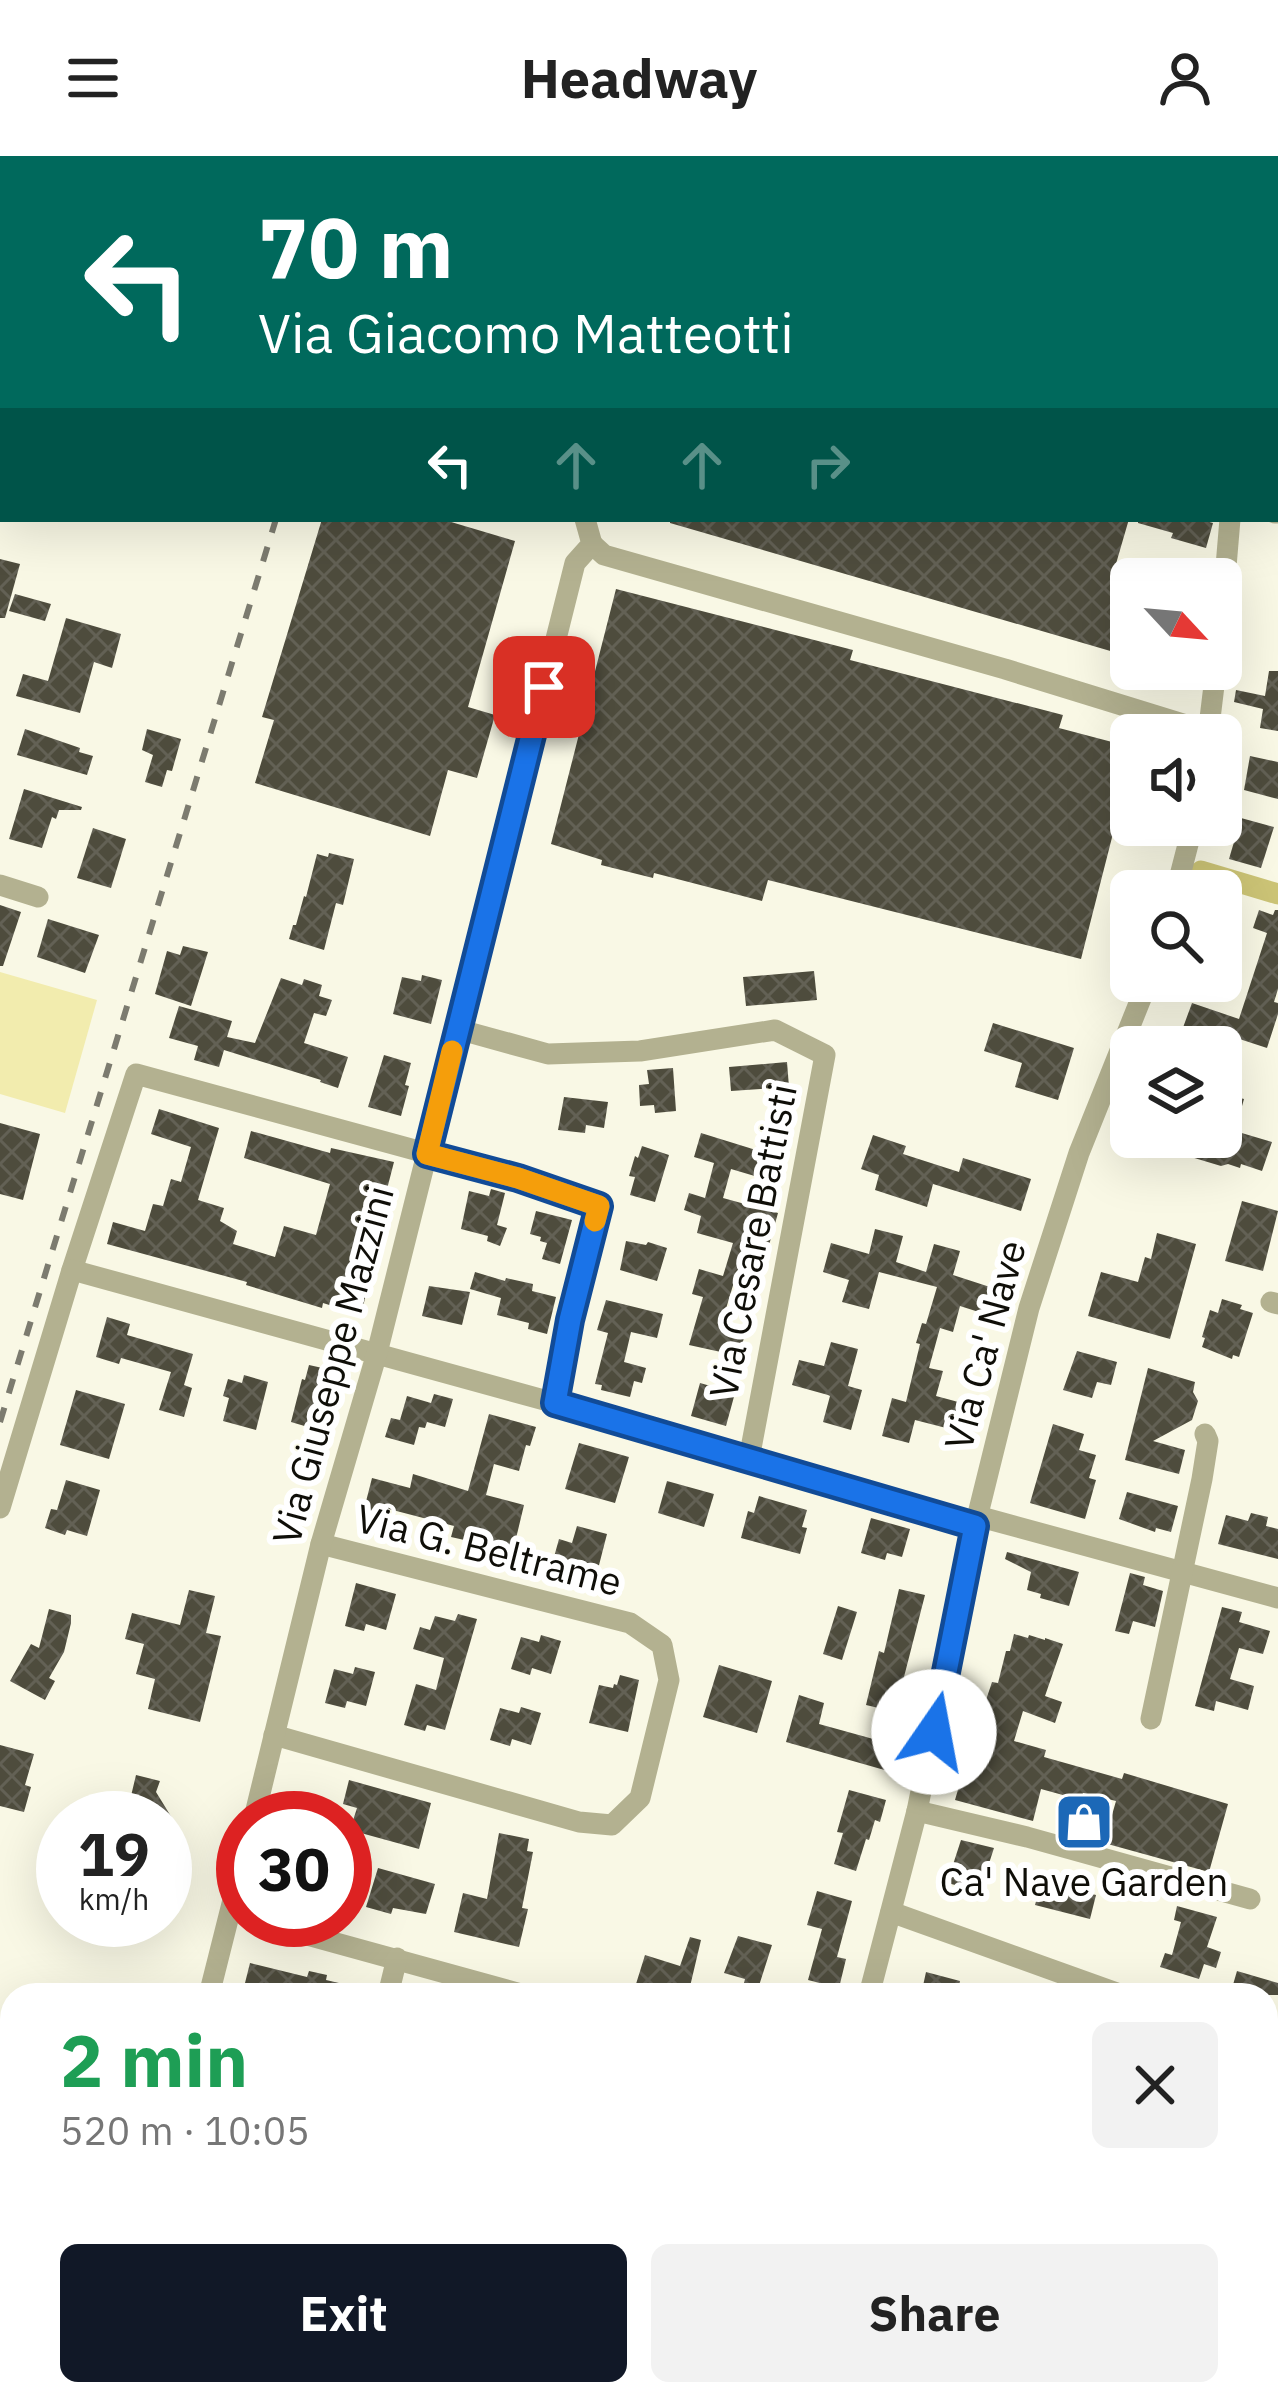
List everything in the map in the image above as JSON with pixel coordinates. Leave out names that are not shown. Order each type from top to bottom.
[{"type":"street","points":[[586,522],[592,544],[604,554],[1146,714]]},
{"type":"street","points":[[1227,558],[1230,522]]},
{"type":"street","name":"Via Giuseppe Mazzini","points":[[261,1791],[322,1544],[377,1353],[575,563],[592,544]]},
{"type":"street","points":[[0,885],[38,896]]},
{"type":"street","name":"Via Ca' Nave","points":[[872,1983],[917,1811],[976,1521],[1029,1308],[1079,1153],[1140,1002]]},
{"type":"street","name":"Via Cesare Battisti","points":[[458,1029],[548,1054],[640,1051],[775,1030],[825,1055],[749,1459]]},
{"type":"street","points":[[0,1508],[136,1074],[518,1178],[599,1206],[555,1403]]},
{"type":"street","points":[[72,1270],[976,1521],[1278,1598]]},
{"type":"street","points":[[1151,1719],[1202,1479],[1205,1434]]},
{"type":"street","name":"Via G. Beltrame","points":[[274,1735],[579,1822],[612,1825],[640,1798],[655,1739],[669,1680],[662,1646],[630,1623],[322,1544]]},
{"type":"street","points":[[917,1811],[1250,1899]]},
{"type":"street","points":[[891,1912],[1089,1983]]},
{"type":"street","points":[[213,1983],[225,1947]]},
{"type":"street","points":[[355,1947],[483,1983]]},
{"type":"street","points":[[391,1983],[397,1958]]},
{"type":"shaded area","points":[[0,972],[97,1000],[65,1113],[0,1094]]},
{"type":"building","points":[[321,522],[451,522],[515,541],[468,707],[495,715],[477,778],[448,770],[430,836],[255,783],[274,720],[262,717]]},
{"type":"building","points":[[670,522],[1128,522],[1118,558],[1110,558],[1110,651]]},
{"type":"building","points":[[1209,522],[1213,523],[1206,548],[1138,523]]},
{"type":"building","points":[[0,559],[20,564],[5,618],[0,618]]},
{"type":"building","points":[[616,589],[853,650],[850,660],[1063,715],[1059,728],[1110,741],[1110,845],[1081,959],[768,880],[762,901],[654,873],[653,878],[601,865],[602,860],[551,844]]},
{"type":"building","points":[[15,594],[51,604],[45,621],[9,611]]},
{"type":"building","points":[[66,618],[121,634],[112,668],[94,662],[80,713],[16,696],[23,674],[48,681]]},
{"type":"building","points":[[1269,671],[1278,671],[1278,731],[1260,728],[1263,709],[1234,702],[1236,690],[1265,696]]},
{"type":"building","points":[[25,729],[93,756],[87,775],[17,755]]},
{"type":"building","points":[[147,729],[181,739],[162,787],[145,782],[153,755],[142,750]]},
{"type":"building","points":[[1250,756],[1278,762],[1278,799],[1244,790]]},
{"type":"building","points":[[24,789],[82,807],[59,810],[56,819],[52,817],[42,848],[9,839]]},
{"type":"building","points":[[1242,818],[1274,827],[1261,868],[1229,859],[1233,846],[1242,846]]},
{"type":"building","points":[[93,828],[126,839],[111,888],[77,878]]},
{"type":"building","points":[[329,853],[354,859],[343,905],[336,903],[324,950],[289,939],[317,854],[328,857]]},
{"type":"building","points":[[0,905],[21,912],[3,966],[0,966]]},
{"type":"building","points":[[1259,910],[1273,915],[1278,910],[1274,1002],[1278,1014],[1267,1048],[1242,1040],[1242,1026],[1184,1026],[1192,1003],[1239,1019],[1267,933],[1253,928]]},
{"type":"building","points":[[48,919],[99,935],[85,973],[37,957]]},
{"type":"building","points":[[183,946],[208,952],[191,1006],[155,994],[167,951],[180,955]]},
{"type":"building","points":[[814,971],[817,1000],[746,1006],[743,977]]},
{"type":"building","points":[[422,975],[442,980],[431,1024],[393,1014],[402,977],[421,981]]},
{"type":"building","points":[[281,978],[322,985],[319,996],[332,1000],[326,1016],[314,1013],[304,1043],[348,1057],[338,1088],[224,1050],[219,1067],[194,1060],[198,1046],[169,1038],[179,1006],[232,1021],[227,1037],[255,1043]]},
{"type":"building","points":[[993,1023],[1074,1048],[1058,1100],[1015,1087],[1022,1063],[984,1051]]},
{"type":"building","points":[[384,1055],[411,1063],[401,1116],[368,1107]]},
{"type":"building","points":[[787,1062],[789,1087],[731,1091],[729,1067]]},
{"type":"building","points":[[673,1068],[676,1111],[655,1113],[654,1105],[640,1106],[639,1085],[649,1084],[647,1070]]},
{"type":"building","points":[[564,1097],[608,1102],[604,1128],[586,1125],[585,1133],[558,1130]]},
{"type":"building","points":[[159,1109],[219,1128],[198,1200],[224,1208],[220,1221],[237,1231],[233,1244],[275,1257],[284,1226],[316,1235],[330,1184],[244,1158],[251,1131],[330,1153],[331,1148],[394,1162],[370,1255],[375,1257],[361,1315],[323,1303],[322,1308],[107,1244],[113,1222],[145,1231],[153,1204],[163,1206],[171,1179],[181,1182],[191,1147],[151,1134]]},
{"type":"building","points":[[0,1123],[40,1134],[23,1200],[0,1194]]},
{"type":"building","points":[[701,1133],[766,1153],[758,1177],[731,1169],[723,1198],[778,1213],[757,1288],[734,1282],[722,1322],[730,1324],[729,1330],[745,1334],[739,1356],[689,1345],[703,1297],[692,1294],[699,1269],[723,1276],[733,1243],[697,1233],[701,1216],[684,1210],[689,1193],[705,1198],[714,1163],[694,1157]]},
{"type":"building","points":[[1242,1133],[1272,1142],[1262,1171],[1241,1164],[1240,1168],[1194,1158],[1242,1158]]},
{"type":"building","points":[[873,1135],[906,1146],[903,1154],[959,1172],[963,1158],[1031,1179],[1021,1211],[933,1184],[927,1207],[875,1190],[879,1175],[861,1169]]},
{"type":"building","points":[[642,1146],[669,1155],[655,1202],[630,1195],[635,1177],[629,1176]]},
{"type":"building","points":[[491,1189],[505,1193],[497,1225],[507,1228],[500,1246],[487,1241],[488,1236],[461,1229],[469,1191],[489,1196]]},
{"type":"building","points":[[1242,1201],[1278,1211],[1263,1271],[1225,1261]]},
{"type":"building","points":[[536,1211],[572,1220],[560,1264],[542,1259],[547,1243],[530,1234]]},
{"type":"building","points":[[875,1229],[903,1236],[896,1262],[926,1272],[934,1244],[960,1251],[953,1275],[993,1288],[985,1314],[960,1306],[953,1332],[940,1328],[929,1368],[943,1371],[936,1396],[962,1403],[954,1430],[915,1420],[909,1443],[882,1436],[892,1398],[906,1402],[920,1344],[916,1343],[937,1287],[879,1272],[869,1309],[842,1302],[849,1280],[823,1272],[831,1243],[869,1254]]},
{"type":"building","points":[[1157,1233],[1196,1244],[1170,1339],[1088,1316],[1101,1272],[1138,1282],[1145,1257],[1151,1259]]},
{"type":"building","points":[[626,1241],[667,1248],[657,1281],[620,1270]]},
{"type":"building","points":[[475,1272],[533,1284],[532,1291],[556,1297],[547,1334],[528,1329],[529,1323],[497,1315],[501,1298],[470,1289]]},
{"type":"building","points":[[429,1286],[470,1292],[462,1325],[422,1316]]},
{"type":"building","points":[[1222,1299],[1253,1313],[1239,1357],[1232,1359],[1202,1347],[1210,1310],[1218,1313]]},
{"type":"building","points":[[606,1300],[663,1314],[657,1338],[631,1332],[624,1362],[646,1368],[642,1383],[634,1381],[630,1397],[595,1384],[608,1333],[597,1330]]},
{"type":"building","points":[[107,1317],[130,1324],[127,1335],[193,1354],[184,1385],[192,1388],[184,1417],[159,1410],[171,1372],[121,1358],[119,1364],[96,1357]]},
{"type":"building","points":[[831,1342],[858,1349],[848,1386],[862,1390],[851,1430],[823,1422],[830,1396],[792,1385],[799,1360],[824,1366]]},
{"type":"building","points":[[1077,1351],[1117,1362],[1111,1385],[1097,1382],[1092,1398],[1063,1390]]},
{"type":"building","points":[[309,1365],[339,1377],[318,1430],[291,1422]]},
{"type":"building","points":[[1148,1368],[1195,1382],[1198,1401],[1192,1420],[1153,1441],[1185,1450],[1179,1474],[1125,1460]]},
{"type":"building","points":[[244,1375],[268,1382],[256,1430],[223,1421],[228,1379],[242,1383]]},
{"type":"building","points":[[700,1383],[735,1393],[726,1426],[691,1416]]},
{"type":"building","points":[[76,1390],[125,1404],[109,1459],[60,1445]]},
{"type":"building","points":[[434,1394],[453,1399],[445,1427],[427,1422],[425,1428],[419,1427],[414,1445],[385,1437],[391,1418],[400,1420],[407,1396],[431,1403]]},
{"type":"building","points":[[489,1414],[536,1427],[519,1471],[494,1464],[486,1495],[524,1505],[513,1551],[451,1537],[454,1526],[385,1508],[380,1526],[361,1521],[372,1478],[410,1488],[413,1474],[468,1491]]},
{"type":"building","points":[[1053,1424],[1084,1434],[1079,1450],[1096,1455],[1089,1478],[1096,1480],[1085,1519],[1030,1503]]},
{"type":"building","points":[[579,1443],[629,1457],[615,1503],[565,1489]]},
{"type":"building","points":[[66,1480],[100,1490],[87,1536],[45,1528],[51,1509],[57,1510]]},
{"type":"building","points":[[667,1481],[714,1494],[704,1527],[658,1513]]},
{"type":"building","points":[[1127,1492],[1178,1506],[1171,1532],[1156,1528],[1155,1532],[1119,1519]]},
{"type":"building","points":[[759,1496],[807,1510],[800,1554],[741,1538],[748,1511],[754,1513]]},
{"type":"building","points":[[1251,1513],[1268,1517],[1266,1526],[1278,1529],[1278,1559],[1218,1544],[1226,1515],[1248,1521]]},
{"type":"building","points":[[871,1518],[910,1529],[902,1557],[887,1553],[885,1560],[861,1553]]},
{"type":"building","points":[[577,1526],[607,1534],[598,1569],[554,1557],[559,1539],[572,1543]]},
{"type":"building","points":[[1007,1552],[1079,1572],[1069,1606],[1027,1590],[1031,1572],[1005,1559]]},
{"type":"building","points":[[1130,1573],[1145,1577],[1143,1585],[1163,1591],[1155,1627],[1133,1621],[1129,1634],[1115,1631]]},
{"type":"building","points":[[356,1583],[396,1594],[386,1630],[366,1624],[364,1631],[345,1626]]},
{"type":"building","points":[[899,1589],[925,1595],[895,1712],[866,1705]]},
{"type":"building","points":[[189,1590],[215,1596],[206,1633],[221,1636],[200,1722],[148,1709],[155,1679],[136,1674],[144,1644],[125,1639],[132,1613],[180,1625]]},
{"type":"building","points":[[838,1606],[857,1612],[842,1660],[823,1654]]},
{"type":"building","points":[[1222,1607],[1242,1612],[1239,1622],[1270,1631],[1263,1654],[1239,1648],[1230,1679],[1254,1686],[1248,1710],[1216,1701],[1214,1711],[1195,1706]]},
{"type":"building","points":[[49,1609],[71,1615],[71,1623],[45,1700],[10,1681],[31,1644],[39,1648]]},
{"type":"building","points":[[458,1614],[477,1619],[445,1730],[404,1725],[416,1684],[436,1690],[444,1658],[413,1649],[420,1627],[430,1630],[435,1616],[455,1621]]},
{"type":"building","points":[[1014,1634],[1063,1644],[1045,1696],[1062,1702],[1055,1723],[1023,1711],[1014,1741],[1046,1750],[1044,1757],[1122,1779],[1124,1773],[1228,1804],[1209,1872],[1104,1843],[1116,1801],[1083,1793],[1081,1800],[1041,1789],[1033,1821],[955,1800],[974,1748],[979,1749],[988,1714],[982,1712],[992,1682],[998,1683]]},
{"type":"building","points":[[541,1635],[561,1641],[551,1674],[511,1669],[521,1637],[539,1642]]},
{"type":"building","points":[[719,1665],[772,1681],[757,1733],[703,1717]]},
{"type":"building","points":[[355,1667],[375,1672],[366,1706],[347,1701],[345,1708],[325,1703],[334,1669],[353,1674]]},
{"type":"building","points":[[620,1675],[639,1680],[628,1732],[589,1723],[599,1685],[613,1688]]},
{"type":"building","points":[[799,1695],[824,1703],[819,1724],[895,1745],[888,1771],[786,1742]]},
{"type":"building","points":[[521,1707],[541,1713],[531,1745],[512,1739],[510,1746],[490,1740],[500,1708],[519,1713]]},
{"type":"building","points":[[0,1745],[34,1754],[25,1785],[31,1787],[24,1812],[0,1806]]},
{"type":"building","points":[[136,1775],[160,1781],[156,1791],[132,1791]]},
{"type":"building","points":[[349,1780],[431,1803],[419,1849],[372,1836],[372,1791],[346,1791]]},
{"type":"building","points":[[849,1790],[886,1800],[856,1871],[834,1864]]},
{"type":"building","points":[[499,1833],[529,1839],[527,1851],[533,1852],[519,1947],[454,1932],[463,1893],[487,1899]]},
{"type":"building","points":[[961,1840],[994,1848],[980,1891],[947,1883]]},
{"type":"building","points":[[378,1868],[435,1884],[426,1914],[372,1909]]},
{"type":"building","points":[[1042,1880],[1096,1895],[1090,1919],[1035,1905]]},
{"type":"building","points":[[817,1891],[852,1901],[837,1957],[846,1959],[840,1983],[808,1980],[822,1929],[807,1925]]},
{"type":"building","points":[[1177,1906],[1217,1917],[1207,1947],[1221,1952],[1216,1968],[1204,1964],[1199,1979],[1160,1967],[1165,1953],[1172,1955],[1181,1922],[1174,1920]]},
{"type":"building","points":[[738,1936],[772,1945],[760,1983],[744,1983],[745,1979],[724,1973]]},
{"type":"building","points":[[690,1937],[701,1940],[691,1983],[636,1983],[645,1955],[680,1966]]},
{"type":"building","points":[[250,1963],[307,1977],[309,1971],[327,1975],[326,1980],[339,1983],[245,1983]]},
{"type":"building","points":[[1237,1971],[1278,1983],[1234,1983]]},
{"type":"building","points":[[926,1972],[960,1981],[960,1983],[924,1983]]},
{"type":"waterway","points":[[1242,883],[1278,894]]},
{"type":"railway","points":[[0,1422],[275,522]]},
{"type":"slow traffic","points":[[452,1051],[427,1154],[599,1206],[595,1221]]},
{"type":"place","name":"Ca' Nave Garden","points":[[1084,1822]]},
{"type":"route","points":[[544,687],[427,1154],[599,1206],[555,1403],[975,1526],[934,1732]]}]
